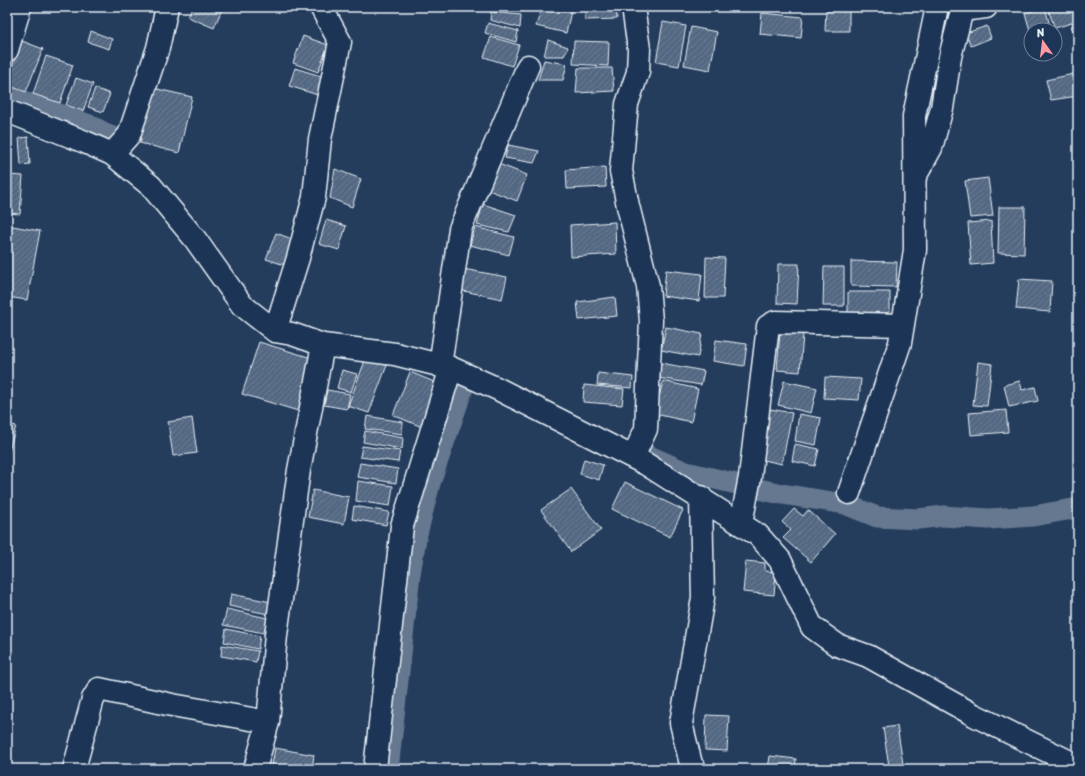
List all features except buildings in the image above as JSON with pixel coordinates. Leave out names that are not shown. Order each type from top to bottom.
[{"type":"street","points":[[7,50],[20,7]]},
{"type":"street","points":[[112,154],[128,135],[158,48],[167,7]]},
{"type":"street","points":[[275,331],[298,258],[314,197],[320,139],[340,42],[321,7]]},
{"type":"street","points":[[633,7],[639,49],[638,72],[626,104],[621,171],[648,286],[651,321],[646,429],[633,457]]},
{"type":"street","points":[[849,492],[900,343],[914,250],[914,116],[937,7]]},
{"type":"street","points":[[914,178],[931,148],[942,108],[950,57],[962,10],[986,7]]},
{"type":"street","points":[[375,769],[402,526],[445,367],[460,229],[528,66]]},
{"type":"street","points":[[7,111],[112,154],[152,186],[177,215],[242,305],[275,331],[292,334],[323,345],[395,354],[445,367],[498,389],[633,457],[701,497],[758,535],[780,560],[812,627],[837,645],[868,656],[974,716],[1078,766]]},
{"type":"street","points":[[741,524],[750,476],[768,326],[775,322],[903,325]]},
{"type":"street","points":[[255,769],[268,722],[276,634],[300,470],[323,345]]},
{"type":"street","points":[[694,769],[692,768],[681,723],[703,598],[701,497]]},
{"type":"street","points":[[74,769],[93,699],[100,689],[172,705],[268,722]]},
{"type":"waterway","points":[[7,95],[90,125],[114,138]]},
{"type":"waterway","points":[[388,769],[410,574],[416,538],[430,483],[462,391]]},
{"type":"waterway","points":[[645,454],[686,472],[741,485]]},
{"type":"waterway","points":[[754,488],[845,504],[877,517],[918,519],[944,516],[988,519],[1033,516],[1078,508]]}]
